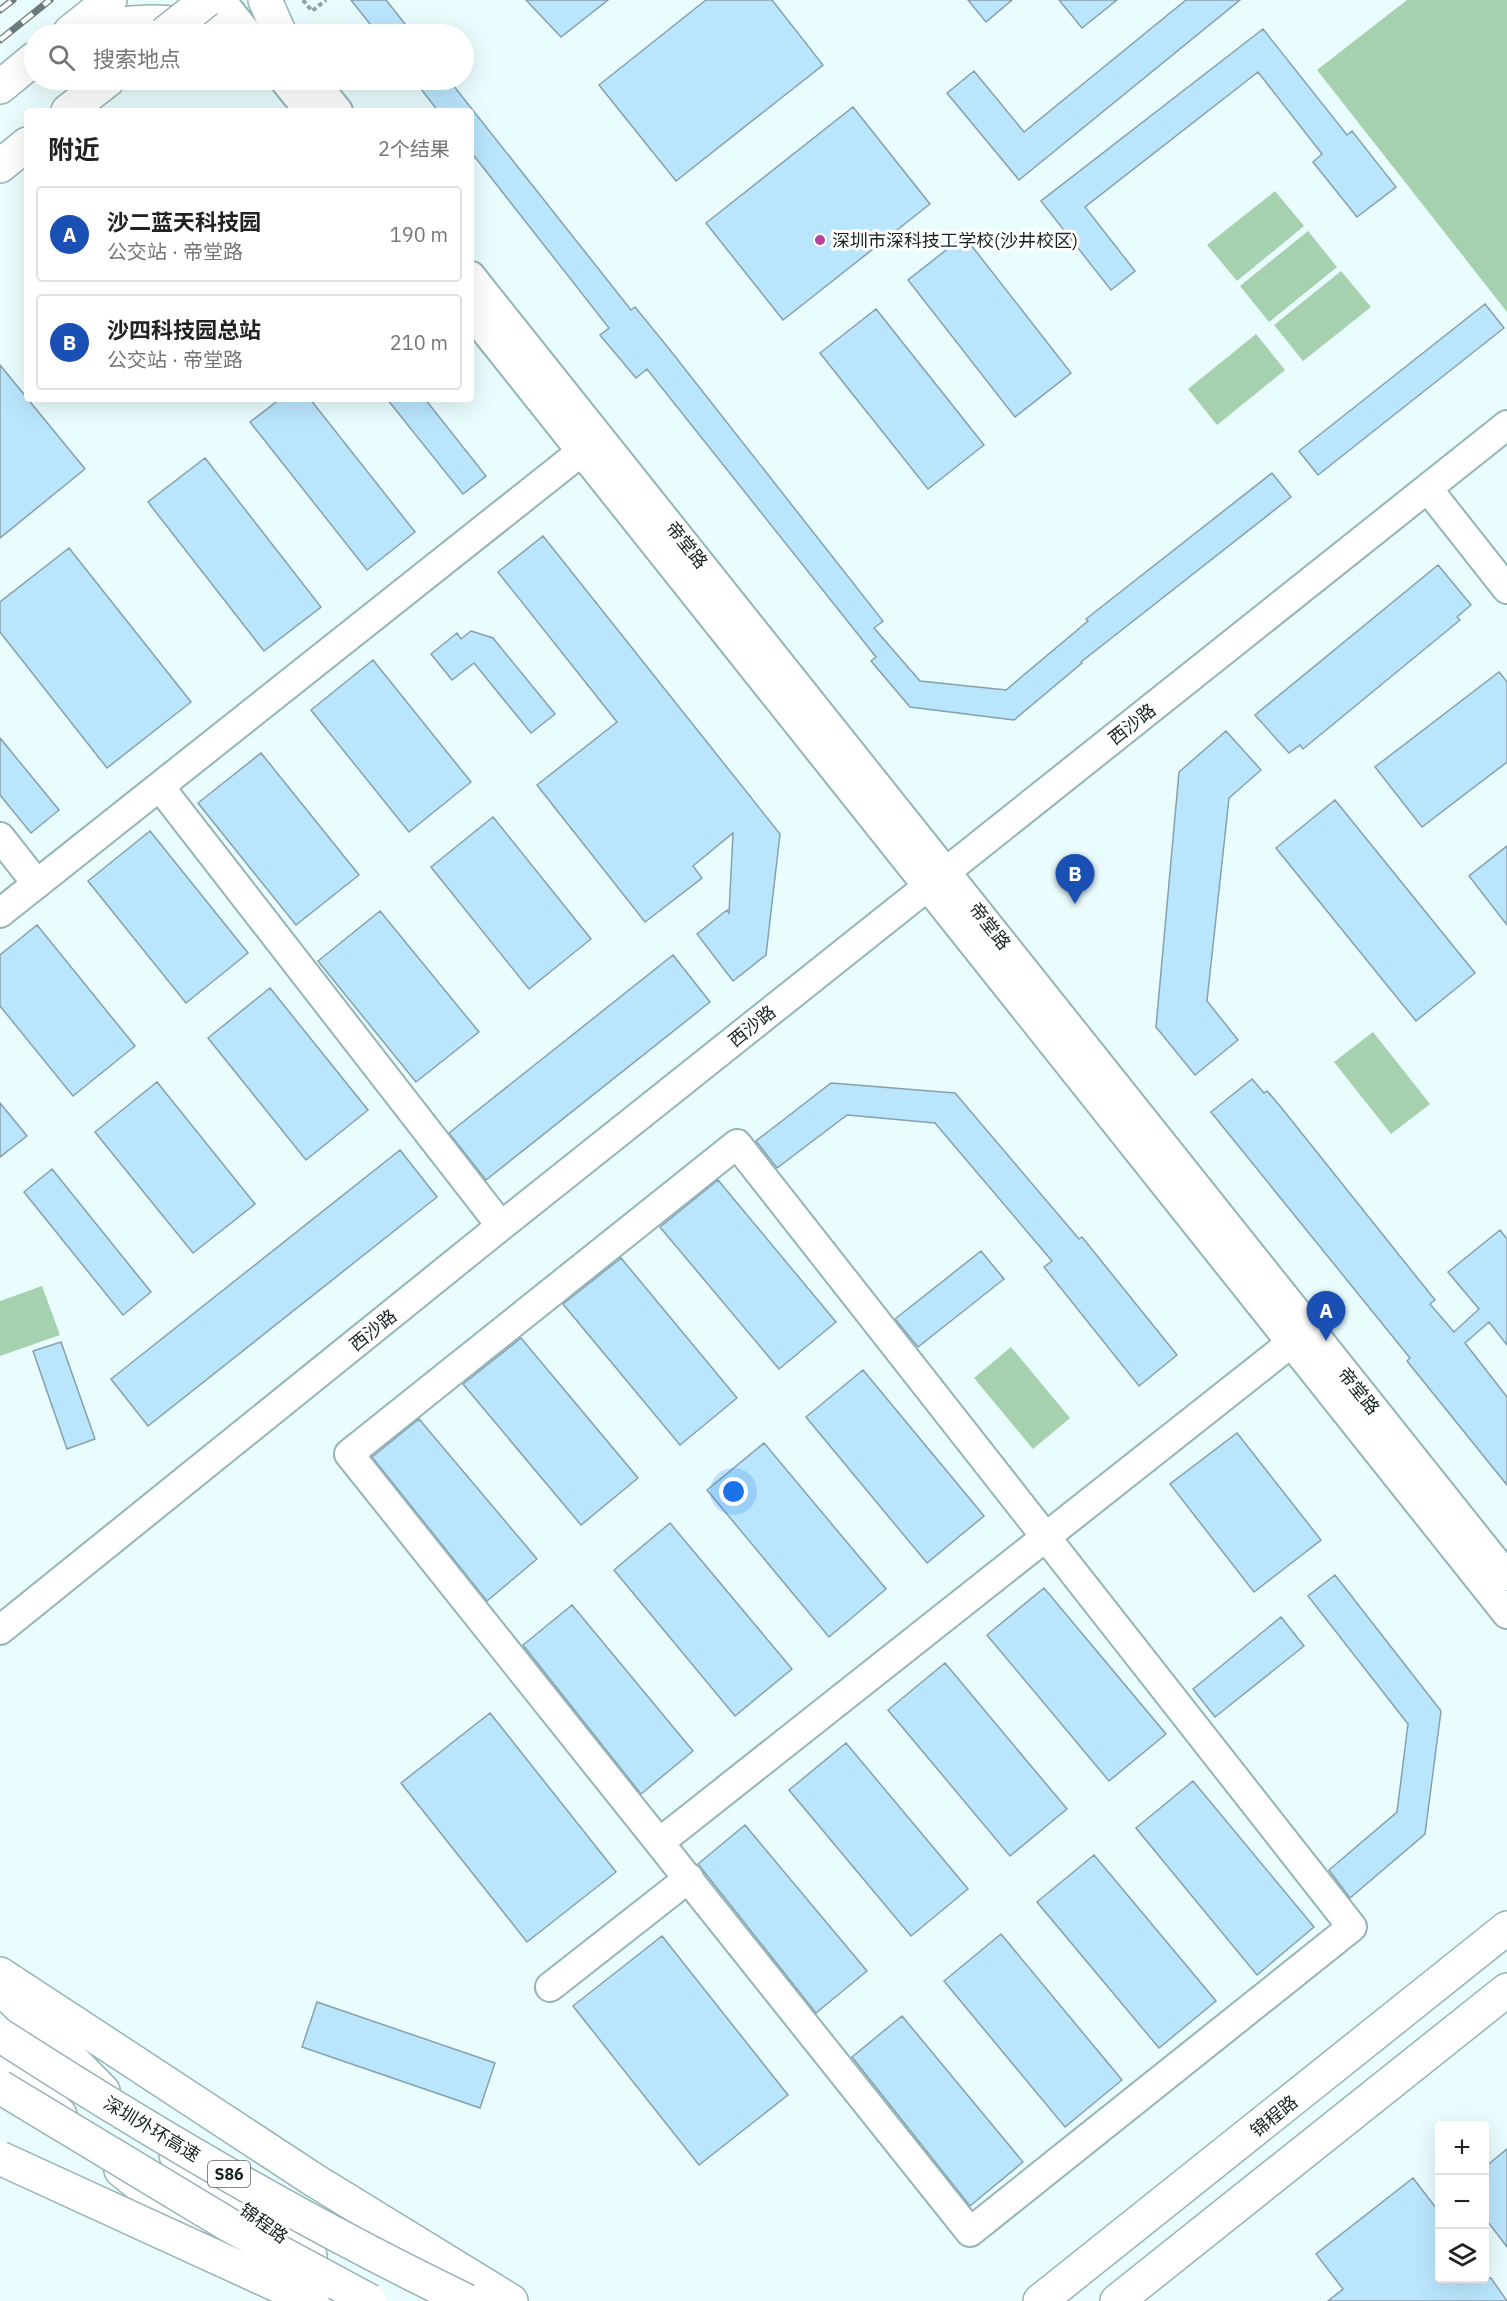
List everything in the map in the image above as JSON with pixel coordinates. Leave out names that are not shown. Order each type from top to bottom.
[{"type":"main road","points":[[79,24],[110,0]]},
{"type":"main road","points":[[177,24],[207,0]]},
{"type":"main road","points":[[265,0],[275,24]]},
{"type":"main road","points":[[125,24],[140,22],[164,24]]},
{"type":"main road","points":[[0,87],[24,68]]},
{"type":"main road","points":[[72,108],[95,90]]},
{"type":"main road","points":[[0,166],[24,146]]},
{"type":"main road","name":"锦程路","points":[[1040,2301],[1507,1928]]},
{"type":"main road","points":[[0,1974],[284,2161],[511,2301]]},
{"type":"main road","name":"锦程路","points":[[0,1987],[92,2081],[191,2169],[262,2222],[379,2301]]},
{"type":"main road","points":[[1117,2301],[1507,1990]]},
{"type":"main road","name":"深圳外环高速","points":[[0,2035],[148,2127],[251,2187],[466,2301]]},
{"type":"main road","points":[[0,2055],[94,2147],[162,2206],[292,2301]]},
{"type":"main road","name":"S86","points":[[0,2087],[229,2225],[370,2301]]},
{"type":"main road","points":[[0,2158],[312,2301]]},
{"type":"street","points":[[221,0],[240,24]]},
{"type":"street","points":[[250,0],[270,24]]},
{"type":"street","points":[[292,90],[307,108]]},
{"type":"street","points":[[321,90],[336,108]]},
{"type":"street","name":"帝堂路","points":[[474,280],[591,444],[1300,1336],[1507,1614]]},
{"type":"street","name":"帝堂路","points":[[474,317],[591,444]]},
{"type":"street","name":"西沙路","points":[[0,1630],[501,1226],[1507,425]]},
{"type":"street","points":[[0,913],[591,444]]},
{"type":"street","points":[[1428,489],[1507,589]]},
{"type":"street","points":[[160,787],[501,1226]]},
{"type":"street","points":[[0,837],[37,884]]},
{"type":"street","points":[[737,1144],[1352,1927],[970,2232],[660,1842],[350,1454],[737,1144]]},
{"type":"street","points":[[660,1842],[1300,1336]]},
{"type":"street","name":"帝堂路","points":[[1300,1336],[1507,1576]]},
{"type":"street","points":[[550,1987],[689,1878]]},
{"type":"path","points":[[303,0],[312,11],[326,0]]},
{"type":"green space","points":[[1407,0],[1507,0],[1507,312],[1317,70]]},
{"type":"green space","points":[[1275,191],[1304,226],[1237,281],[1207,245]]},
{"type":"green space","points":[[1308,231],[1337,267],[1269,322],[1240,286]]},
{"type":"green space","points":[[1341,271],[1371,307],[1303,361],[1274,325]]},
{"type":"green space","points":[[1256,334],[1285,370],[1217,425],[1188,389]]},
{"type":"green space","points":[[1373,1032],[1430,1104],[1391,1134],[1334,1062]]},
{"type":"green space","points":[[42,1286],[60,1335],[0,1356],[0,1301]]},
{"type":"green space","points":[[1011,1347],[1070,1418],[1033,1449],[974,1378]]},
{"type":"building","points":[[351,0],[386,0],[405,24],[370,24]]},
{"type":"building","points":[[526,0],[608,0],[561,37]]},
{"type":"building","points":[[706,0],[772,0],[823,65],[676,181],[599,85]]},
{"type":"building","points":[[968,0],[1012,0],[986,22]]},
{"type":"building","points":[[1059,0],[1117,0],[1082,28]]},
{"type":"building","points":[[1186,0],[1240,0],[1019,180],[947,93],[974,71],[1024,132]]},
{"type":"building","points":[[1263,29],[1347,135],[1352,131],[1396,187],[1357,217],[1313,162],[1322,154],[1258,72],[1085,207],[1135,271],[1111,290],[1041,201]]},
{"type":"building","points":[[422,90],[457,90],[471,108],[436,108]]},
{"type":"building","points":[[853,107],[930,204],[783,320],[706,223]]},
{"type":"building","points":[[474,112],[631,310],[635,307],[670,350],[883,621],[874,628],[920,681],[1006,690],[1088,621],[1086,619],[1272,473],[1291,497],[1081,662],[1014,720],[910,707],[871,661],[876,657],[647,369],[636,378],[600,335],[609,328],[474,156]]},
{"type":"building","points":[[964,236],[1071,373],[1015,417],[908,280]]},
{"type":"building","points":[[1485,304],[1504,328],[1318,475],[1299,451]]},
{"type":"building","points":[[876,309],[984,445],[928,489],[820,353]]},
{"type":"building","points":[[0,365],[24,394],[24,402],[30,402],[85,469],[0,538]]},
{"type":"building","points":[[276,402],[312,402],[415,532],[367,570],[250,422]]},
{"type":"building","points":[[389,402],[427,402],[486,476],[463,494]]},
{"type":"building","points":[[205,458],[321,607],[264,651],[148,502]]},
{"type":"building","points":[[543,536],[780,834],[766,955],[733,981],[697,934],[727,910],[729,913],[733,833],[693,866],[702,878],[645,922],[537,785],[617,722],[498,572]]},
{"type":"building","points":[[69,548],[191,702],[107,768],[0,632],[0,602]]},
{"type":"building","points":[[1438,565],[1471,605],[1457,617],[1460,620],[1303,749],[1300,745],[1289,753],[1255,715]]},
{"type":"building","points":[[471,631],[493,638],[555,714],[531,733],[474,663],[452,680],[431,654],[457,633],[461,639]]},
{"type":"building","points":[[373,660],[471,782],[409,832],[311,710]]},
{"type":"building","points":[[1499,672],[1507,682],[1507,762],[1422,827],[1375,767]]},
{"type":"building","points":[[1226,731],[1261,770],[1229,798],[1207,1001],[1238,1040],[1195,1075],[1156,1027],[1179,772]]},
{"type":"building","points":[[0,738],[59,810],[31,833],[0,795]]},
{"type":"building","points":[[261,753],[359,875],[296,925],[198,803]]},
{"type":"building","points":[[1335,800],[1475,973],[1416,1021],[1276,848]]},
{"type":"building","points":[[493,817],[591,939],[529,989],[431,867]]},
{"type":"building","points":[[150,831],[248,953],[186,1003],[88,881]]},
{"type":"building","points":[[1507,846],[1507,925],[1469,876]]},
{"type":"building","points":[[380,911],[479,1032],[416,1082],[318,961]]},
{"type":"building","points":[[37,925],[135,1046],[73,1096],[0,1006],[0,955]]},
{"type":"building","points":[[673,955],[710,1002],[486,1180],[449,1133]]},
{"type":"building","points":[[270,988],[368,1110],[306,1160],[208,1038]]},
{"type":"building","points":[[1252,1079],[1280,1106],[1435,1300],[1430,1304],[1454,1332],[1479,1309],[1448,1272],[1500,1230],[1507,1239],[1507,1345],[1489,1322],[1465,1343],[1507,1397],[1507,1485],[1407,1361],[1410,1358],[1211,1112]]},
{"type":"building","points":[[157,1082],[255,1204],[193,1253],[95,1132]]},
{"type":"building","points":[[831,1083],[955,1093],[1079,1239],[1082,1237],[1177,1355],[1139,1386],[1044,1267],[1052,1261],[935,1123],[847,1115],[777,1168],[756,1141]]},
{"type":"building","points":[[0,1103],[27,1136],[0,1157]]},
{"type":"building","points":[[400,1150],[437,1197],[148,1426],[111,1379]]},
{"type":"building","points":[[52,1169],[151,1292],[123,1315],[24,1192]]},
{"type":"building","points":[[718,1180],[836,1322],[779,1369],[660,1227]]},
{"type":"building","points":[[981,1251],[1004,1279],[918,1347],[895,1319]]},
{"type":"building","points":[[621,1258],[737,1398],[680,1445],[563,1304]]},
{"type":"building","points":[[521,1338],[638,1478],[581,1525],[463,1384]]},
{"type":"building","points":[[61,1342],[95,1439],[67,1449],[33,1351]]},
{"type":"building","points":[[863,1370],[984,1516],[927,1563],[806,1417]]},
{"type":"building","points":[[419,1419],[537,1559],[487,1601],[372,1457]]},
{"type":"building","points":[[1237,1433],[1321,1540],[1254,1592],[1170,1484]]},
{"type":"building","points":[[764,1443],[886,1589],[829,1637],[707,1490]]},
{"type":"building","points":[[670,1523],[792,1669],[735,1716],[614,1570]]},
{"type":"building","points":[[1335,1575],[1441,1711],[1425,1834],[1350,1898],[1329,1870],[1397,1812],[1408,1724],[1308,1596]]},
{"type":"building","points":[[1044,1588],[1166,1734],[1109,1781],[987,1635]]},
{"type":"building","points":[[572,1605],[693,1751],[641,1794],[523,1645]]},
{"type":"building","points":[[1281,1617],[1304,1646],[1215,1717],[1193,1689]]},
{"type":"building","points":[[945,1663],[1067,1809],[1010,1856],[888,1710]]},
{"type":"building","points":[[490,1713],[616,1872],[527,1942],[401,1783]]},
{"type":"building","points":[[846,1743],[968,1889],[911,1936],[789,1790]]},
{"type":"building","points":[[1193,1781],[1314,1927],[1257,1975],[1136,1828]]},
{"type":"building","points":[[745,1825],[867,1971],[816,2013],[698,1864]]},
{"type":"building","points":[[1094,1855],[1216,2001],[1159,2048],[1037,1902]]},
{"type":"building","points":[[1001,1934],[1122,2080],[1065,2127],[944,1981]]},
{"type":"building","points":[[662,1936],[788,2095],[699,2165],[573,2006]]},
{"type":"building","points":[[317,2002],[495,2063],[480,2108],[302,2047]]},
{"type":"building","points":[[902,2016],[1023,2162],[970,2206],[852,2057]]},
{"type":"building","points":[[1507,2149],[1507,2247],[1489,2223],[1489,2164]]},
{"type":"building","points":[[1413,2178],[1435,2207],[1435,2283],[1489,2283],[1489,2278],[1491,2278],[1507,2301],[1328,2301],[1343,2289],[1316,2254]]},
{"type":"railway","points":[[0,10],[13,0]]},
{"type":"railway","points":[[0,40],[50,0]]},
{"type":"place","name":"深圳市深科技工学校(沙井校区)","points":[[820,240]]},
{"type":"place","name":"沙四科技园总站","points":[[1075,904]]},
{"type":"place","name":"沙二蓝天科技园","points":[[1326,1341]]}]
